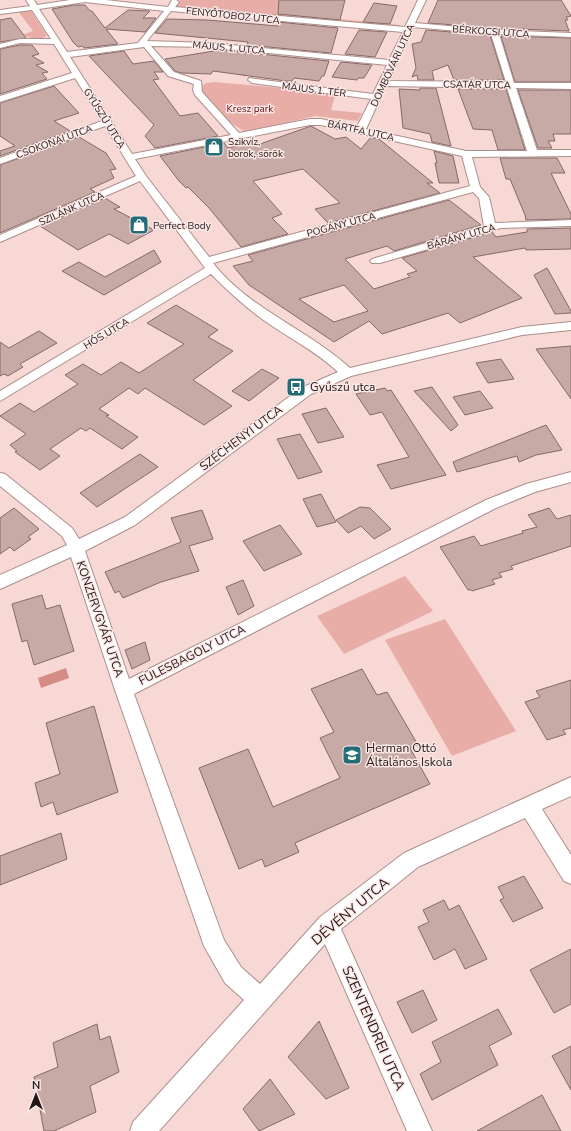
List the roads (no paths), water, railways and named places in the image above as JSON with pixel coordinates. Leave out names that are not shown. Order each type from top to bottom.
[{"type":"street","name":"FENYŐTOBOZ UTCA","points":[[0,12],[32,3],[85,0],[254,18],[410,27]]},
{"type":"street","points":[[177,0],[169,8],[143,43],[171,74],[198,83],[198,93],[238,137]]},
{"type":"street","name":"DOMBÓVÁRI UTCA","points":[[361,129],[422,0]]},
{"type":"street","name":"GYŰSZŰ UTCA","points":[[32,3],[142,177],[209,265],[238,294],[266,316],[332,359],[347,373]]},
{"type":"street","name":"BÉRKOCSI UTCA","points":[[410,27],[571,35]]},
{"type":"street","points":[[494,32],[533,154]]},
{"type":"street","points":[[0,46],[20,41],[56,41]]},
{"type":"street","name":"MÁJUS 1. UTCA","points":[[66,55],[143,43],[210,45],[393,63]]},
{"type":"street","points":[[0,99],[78,74]]},
{"type":"street","name":"MÁJUS 1. TÉR","points":[[252,80],[377,97]]},
{"type":"street","name":"CSATÁR UTCA","points":[[383,83],[571,86]]},
{"type":"street","name":"CSOKONAI UTCA","points":[[0,160],[108,122]]},
{"type":"street","name":"BÁRTFA UTCA","points":[[129,157],[310,122],[334,123],[466,154],[571,153]]},
{"type":"street","points":[[466,154],[475,188],[484,197],[490,227]]},
{"type":"street","name":"SZILÁNK UTCA","points":[[0,240],[142,177]]},
{"type":"street","name":"POGÁNY UTCA","points":[[209,265],[475,188]]},
{"type":"street","name":"BÁRÁNY UTCA","points":[[376,261],[500,225],[571,223]]},
{"type":"street","name":"HŐS UTCA","points":[[0,397],[209,265]]},
{"type":"street","name":"SZÉCHENYI UTCA","points":[[0,582],[76,548],[130,521],[306,391],[323,382],[347,373],[522,332],[571,326]]},
{"type":"street","name":"FÜLESBAGOLY UTCA","points":[[261,1000],[233,975],[215,946],[124,690],[491,504],[531,488],[571,477]]},
{"type":"street","name":"KONZERVGYÁR UTCA","points":[[0,478],[67,532],[76,548],[124,690]]},
{"type":"street","name":"DÉVÉNY UTCA","points":[[142,1131],[328,925],[411,860],[571,786]]},
{"type":"street","points":[[528,805],[571,874]]},
{"type":"street","name":"SZENTENDREI UTCA","points":[[328,925],[420,1131]]},
{"type":"place","name":"Szikvíz, borok, sörök","points":[[214,147]]},
{"type":"place","name":"Perfect Body","points":[[139,225]]},
{"type":"place","name":"Gyűszű utca","points":[[296,387]]},
{"type":"place","name":"Herman Ottó Általános Iskola","points":[[352,755]]},
{"type":"park label","name":"Kresz park","points":[[250,108]]}]
